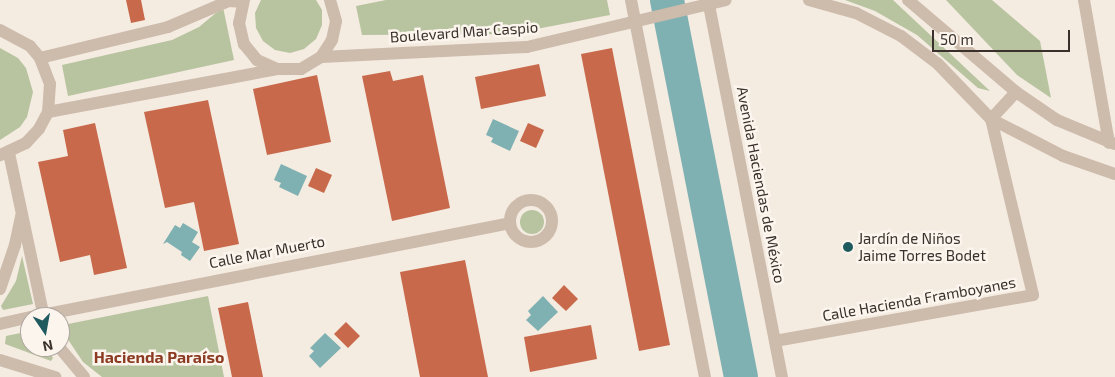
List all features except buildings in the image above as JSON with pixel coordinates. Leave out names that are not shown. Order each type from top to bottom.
[{"type":"street","points":[[631,0],[705,377]]},
{"type":"street","name":"Boulevard Mar Caspio","points":[[321,57],[527,47],[635,22],[708,2],[726,0]]},
{"type":"street","points":[[809,0],[856,13],[901,36],[938,64],[991,119],[1063,156],[1115,174]]},
{"type":"street","points":[[908,0],[1016,92],[1057,120],[1112,144]]},
{"type":"street","points":[[1084,0],[1112,144]]},
{"type":"street","points":[[40,58],[168,27],[229,1],[244,1],[239,23],[244,44],[257,60],[277,70]]},
{"type":"street","points":[[48,112],[277,70],[301,68],[321,57],[332,40],[336,21],[335,1]]},
{"type":"street","name":"Avenida Haciendas de México","points":[[708,2],[782,377]]},
{"type":"street","points":[[0,30],[18,37],[40,58],[50,84],[48,112],[40,129],[26,143],[5,154],[22,206],[36,307]]},
{"type":"street","points":[[991,119],[1016,92]]},
{"type":"street","name":"Calle Hacienda Framboyanes","points":[[775,341],[1032,295],[991,119]]},
{"type":"street","points":[[0,289],[15,245],[22,206]]},
{"type":"street","name":"Calle Mar Muerto","points":[[70,310],[510,223]]},
{"type":"street","name":"Calle Mar Muerto","points":[[0,324],[20,320]]},
{"type":"street","points":[[67,357],[84,377]]},
{"type":"street","points":[[0,360],[56,377]]},
{"type":"green space","points":[[261,0],[316,0],[322,10],[322,25],[316,39],[304,49],[290,53],[275,50],[263,41],[256,28],[255,13]]},
{"type":"green space","points":[[386,0],[607,0],[610,15],[510,34],[362,35],[356,6]]},
{"type":"green space","points":[[845,0],[893,0],[990,91],[978,88],[917,35],[875,11]]},
{"type":"green space","points":[[946,0],[992,0],[1040,41],[1051,98],[1017,75]]},
{"type":"green space","points":[[223,7],[234,60],[68,96],[62,65],[172,40],[199,27]]},
{"type":"green space","points":[[0,48],[18,58],[26,68],[33,92],[27,117],[20,127],[0,140]]},
{"type":"green space","points":[[527,210],[537,210],[544,217],[544,227],[537,234],[527,234],[520,227],[520,217]]},
{"type":"green space","points":[[22,256],[33,304],[3,310],[1,306],[16,281]]},
{"type":"green space","points":[[208,296],[224,377],[102,377],[83,362],[70,342],[70,324]]},
{"type":"green space","points":[[20,333],[20,350],[5,344],[6,336]]},
{"type":"green space","points":[[40,357],[52,357],[51,361]]},
{"type":"water","points":[[493,119],[519,131],[510,151],[491,142],[493,138],[486,135]]},
{"type":"water","points":[[281,164],[307,176],[298,196],[279,187],[281,183],[274,180]]},
{"type":"water","points":[[183,223],[198,232],[192,242],[200,247],[190,261],[181,255],[182,252],[167,242],[163,244],[175,225],[180,228]]},
{"type":"water","points":[[543,296],[558,312],[538,331],[526,320],[531,315],[528,311]]},
{"type":"water","points":[[325,333],[341,348],[320,368],[309,356],[314,351],[310,348]]},
{"type":"waterway","points":[[667,0],[741,377]]},
{"type":"place","name":"Jardín de Niños Jaime Torres Bodet","points":[[848,247]]},
{"type":"district","name":"Hacienda Paraíso","points":[[159,357]]}]
